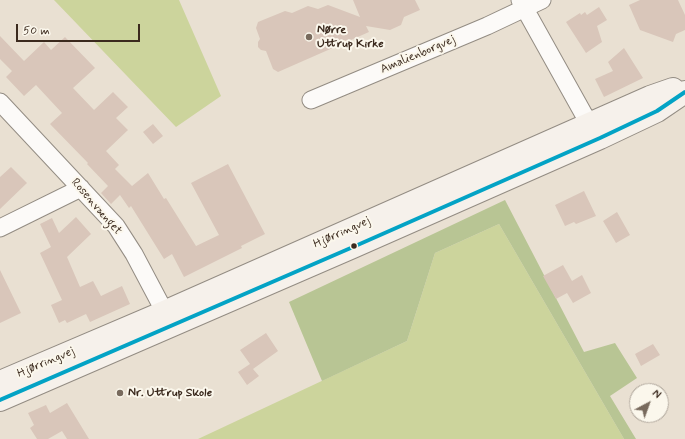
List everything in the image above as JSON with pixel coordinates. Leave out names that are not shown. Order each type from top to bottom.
[{"type":"main road","name":"Hjørringvej","points":[[595,131],[650,97],[685,85]]},
{"type":"main road","name":"Hjørringvej","points":[[0,400],[168,319],[595,131],[657,111],[685,92]]},
{"type":"main road","name":"Hjørringvej","points":[[0,382],[168,319]]},
{"type":"street","name":"Amalienborgvej","points":[[311,100],[487,26],[523,4],[542,0]]},
{"type":"street","points":[[523,4],[595,131]]},
{"type":"street","name":"Rosenvænget","points":[[0,102],[116,226],[134,254],[168,319]]},
{"type":"street","points":[[0,228],[81,188]]},
{"type":"green space","points":[[54,0],[179,0],[221,96],[176,127]]},
{"type":"green space","points":[[505,200],[584,352],[615,343],[637,378],[610,396],[636,439],[624,439],[499,224],[435,253],[407,341],[322,381],[289,302]]},
{"type":"green space","points":[[499,224],[624,439],[198,439],[407,341],[435,253]]},
{"type":"building","name":"Nørre Uttrup Kirke","points":[[353,0],[415,0],[420,10],[404,17],[401,25],[390,30],[366,26],[369,32],[278,72],[273,69],[266,51],[261,50],[258,47],[258,42],[260,39],[256,28],[258,22],[285,11],[292,13],[308,6],[318,9],[328,5],[360,17]]},
{"type":"building","points":[[640,0],[678,0],[685,15],[685,30],[676,34],[673,42],[640,30],[629,5]]},
{"type":"building","points":[[599,7],[607,20],[597,26],[602,42],[586,53],[566,22],[580,13],[581,15],[585,12],[587,15]]},
{"type":"building","points":[[0,36],[24,61],[44,42],[51,50],[65,37],[95,68],[73,88],[94,110],[113,92],[128,107],[116,118],[128,130],[106,151],[119,165],[115,169],[132,186],[148,173],[164,199],[166,198],[196,246],[219,235],[191,183],[228,164],[265,234],[241,246],[242,248],[184,277],[172,254],[164,259],[131,206],[129,208],[120,195],[111,204],[101,193],[108,186],[50,124],[62,113],[36,85],[24,96],[6,77],[12,71],[0,59]]},
{"type":"building","points":[[624,48],[643,78],[604,97],[595,79],[613,71],[608,62]]},
{"type":"building","points":[[153,124],[163,136],[153,144],[143,132]]},
{"type":"building","points":[[11,167],[27,183],[0,209],[0,177]]},
{"type":"building","points":[[584,191],[596,216],[576,224],[574,222],[565,226],[555,205]]},
{"type":"building","points":[[617,212],[630,235],[616,243],[603,221]]},
{"type":"building","points":[[76,217],[91,234],[67,257],[80,287],[93,281],[101,296],[122,286],[130,304],[90,322],[86,314],[67,323],[65,320],[59,323],[51,305],[62,300],[40,253],[51,247],[40,224],[52,218],[59,233]]},
{"type":"building","points":[[563,265],[572,281],[582,275],[591,293],[573,303],[567,293],[556,299],[543,276]]},
{"type":"building","points":[[0,270],[21,313],[0,323]]},
{"type":"building","points":[[266,333],[278,351],[253,369],[259,376],[247,385],[238,372],[250,364],[240,350]]},
{"type":"building","points":[[653,344],[660,355],[641,366],[635,354]]},
{"type":"building","points":[[67,403],[89,439],[67,439],[62,431],[48,439],[37,439],[30,428],[34,425],[28,413],[46,405],[50,413]]},
{"type":"transit line","points":[[0,400],[600,138],[657,111],[685,92]]},
{"type":"place","name":"Nørre Uttrup Kirke","points":[[309,37]]},
{"type":"place","name":"Nr. Uttrup Skole","points":[[120,393]]}]
